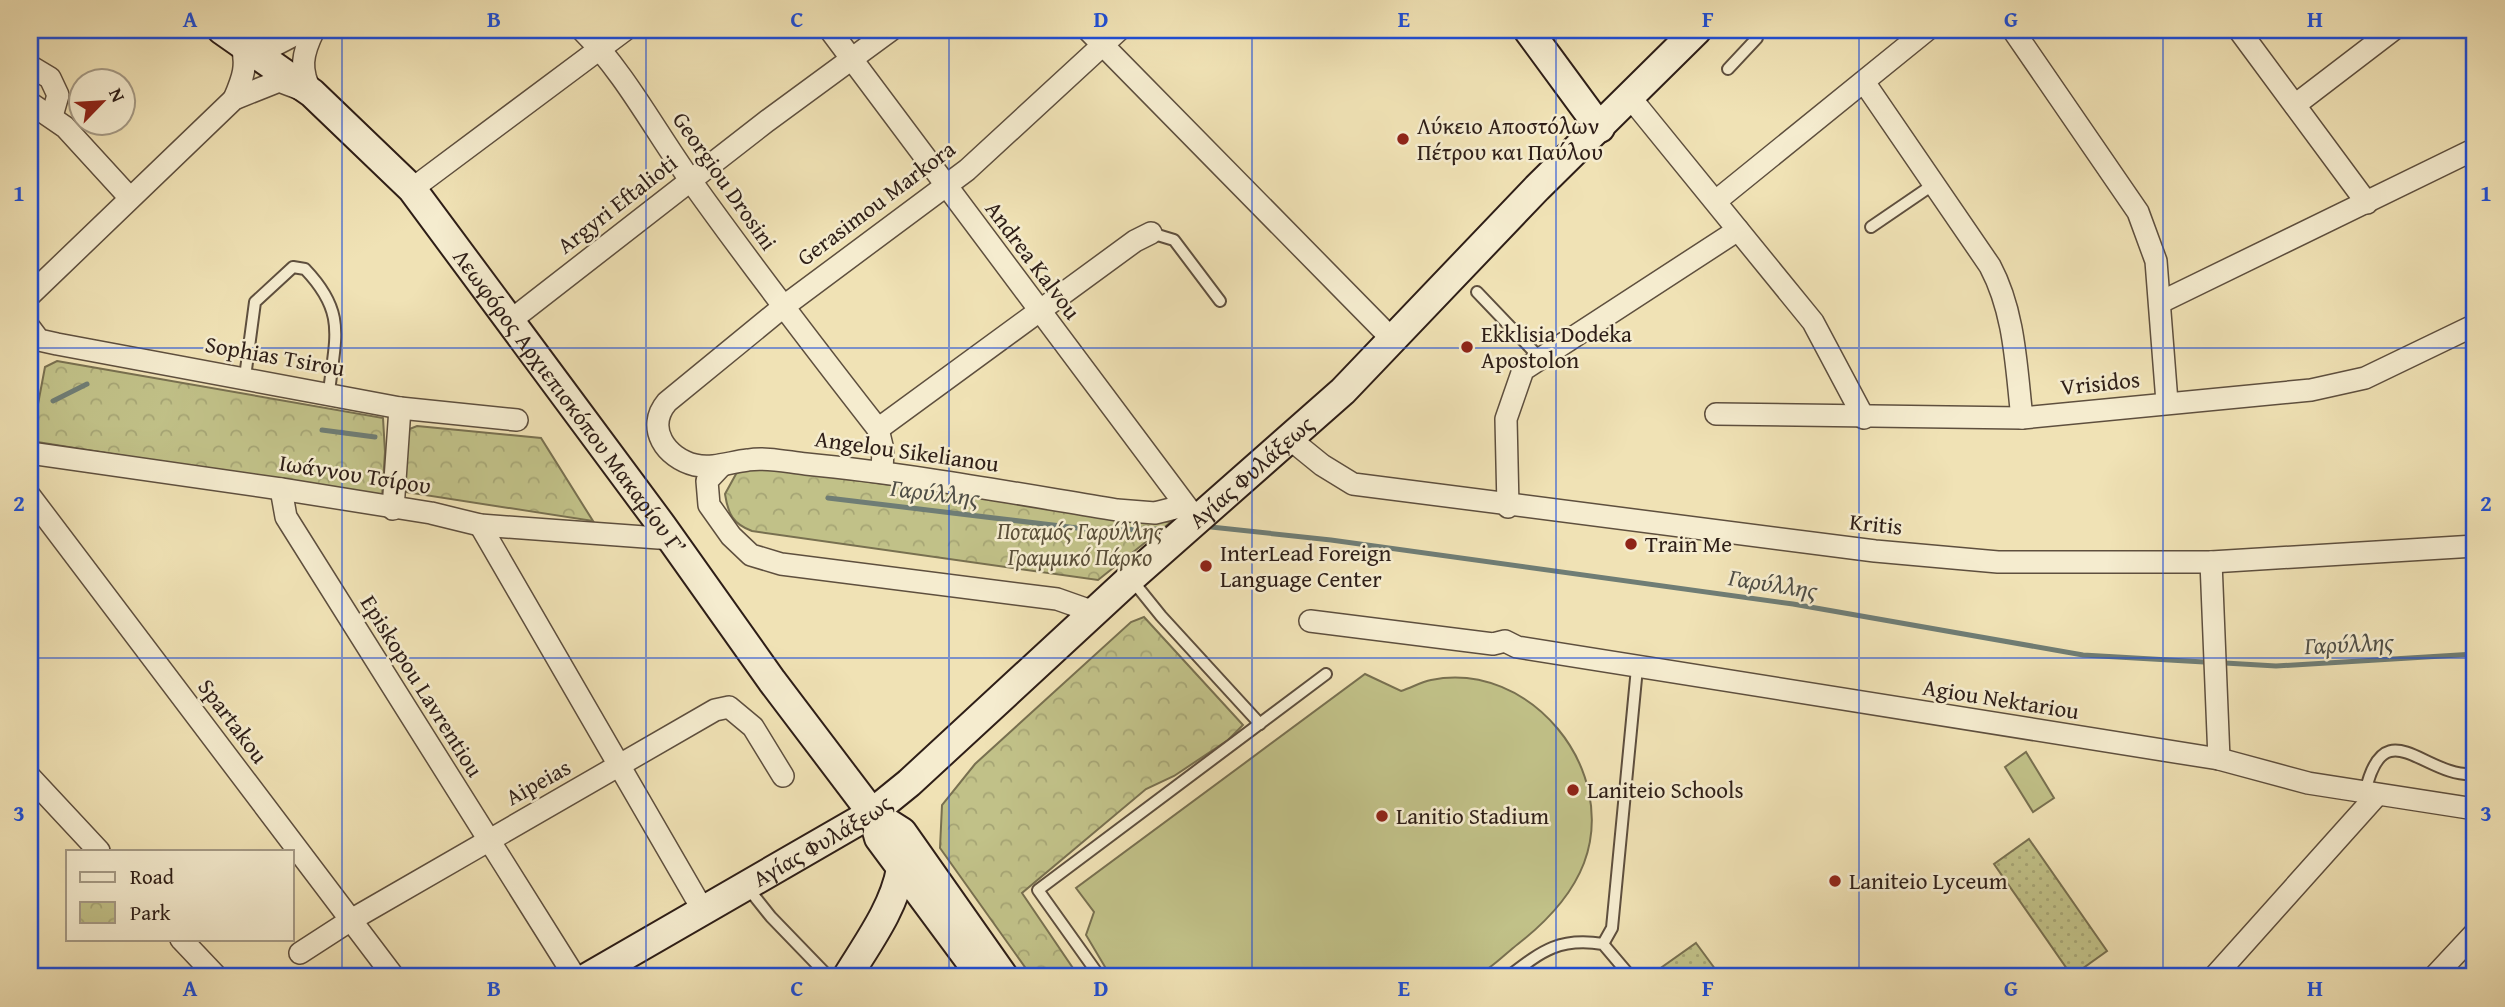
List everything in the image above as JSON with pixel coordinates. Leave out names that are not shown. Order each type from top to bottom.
[{"type":"main road","points":[[1528,30],[1600,128]]},
{"type":"main road","name":"Αγίας Φυλάξεως","points":[[588,977],[872,813],[1037,667],[1131,578],[1190,512],[1290,439],[1393,340],[1537,188],[1697,30]]},
{"type":"main road","name":"Λεωφόρος Αρχιεπισκόπου Μακαρίου Γ’","points":[[232,36],[312,93],[412,189],[672,540],[772,681],[872,813],[902,832],[1004,977]]},
{"type":"main road","name":"Λεωφόρος Αρχιεπισκόπου Μακαρίου Γ’","points":[[872,813],[879,838],[982,977]]},
{"type":"main road","points":[[847,977],[898,886],[901,869]]},
{"type":"main road","points":[[886,910],[914,905],[931,907]]},
{"type":"street","points":[[232,36],[275,45],[304,30]]},
{"type":"street","points":[[312,93],[303,76],[308,43],[314,30]]},
{"type":"street","name":"Georgiou Drosini","points":[[582,30],[601,49],[690,180],[783,307],[878,429]]},
{"type":"street","points":[[412,189],[625,30]]},
{"type":"street","name":"Andrea Kalvou","points":[[830,30],[1190,512]]},
{"type":"street","name":"Argyri Eftalioti","points":[[510,321],[690,180],[891,30]]},
{"type":"street","points":[[1088,30],[1393,340]]},
{"type":"street","name":"Gerasimou Markora","points":[[659,411],[783,307],[967,170],[1119,30]]},
{"type":"street","points":[[1716,201],[1927,30]]},
{"type":"street","points":[[2013,30],[2138,212],[2156,261],[2167,402]]},
{"type":"street","points":[[2239,30],[2367,202]]},
{"type":"street","points":[[2295,105],[2393,30]]},
{"type":"street","points":[[232,36],[246,60],[245,71],[234,99]]},
{"type":"street","points":[[30,66],[50,78],[58,95],[52,116]]},
{"type":"street","points":[[30,295],[234,99],[279,81],[312,93]]},
{"type":"street","points":[[1864,82],[2002,288],[2010,314],[2022,418]]},
{"type":"street","points":[[1629,96],[1813,322],[1864,418]]},
{"type":"street","points":[[30,103],[52,116],[130,198]]},
{"type":"street","points":[[2161,302],[2475,149]]},
{"type":"street","points":[[1508,507],[1506,419],[1523,370],[1738,230]]},
{"type":"street","points":[[882,471],[883,450],[878,429],[1135,241],[1151,233]]},
{"type":"street","name":"Vrisidos","points":[[1716,414],[2022,418],[2311,390],[2365,378],[2475,325]]},
{"type":"street","name":"Sophias Tsirou","points":[[30,328],[39,340],[57,345],[329,392],[400,408],[517,420]]},
{"type":"street","points":[[393,509],[400,408]]},
{"type":"street","name":"Angelou Sikelianou","points":[[659,411],[658,432],[664,446],[678,458],[696,465],[761,459],[882,471],[1117,510],[1190,512]]},
{"type":"street","name":"Kritis","points":[[1290,439],[1322,465],[1353,484],[1508,507],[1875,551],[1998,562],[2211,562],[2475,546]]},
{"type":"street","name":"Ιωάννου Τσίρου","points":[[30,453],[281,489],[431,513],[480,524],[672,540]]},
{"type":"street","points":[[722,464],[707,481],[709,505],[730,536],[751,555],[781,564],[1057,599],[1094,612]]},
{"type":"street","name":"Episkopou Lavrentiou","points":[[281,489],[286,517],[575,977]]},
{"type":"street","name":"Spartakou","points":[[30,496],[394,977]]},
{"type":"street","points":[[480,524],[704,912]]},
{"type":"street","points":[[2211,562],[2219,759]]},
{"type":"street","name":"Agiou Nektariou","points":[[1310,621],[1493,644],[1501,641],[1517,647],[1636,668],[2219,759],[2308,783],[2475,809]]},
{"type":"street","name":"Aipeias","points":[[300,953],[351,920],[715,710],[729,707],[753,727],[783,776]]},
{"type":"street","points":[[30,777],[98,850]]},
{"type":"street","points":[[2214,977],[2371,794]]},
{"type":"street","points":[[2434,977],[2475,933]]},
{"type":"street","points":[[182,940],[217,977]]},
{"type":"lane","points":[[1728,69],[1757,38],[1758,30]]},
{"type":"lane","points":[[1871,228],[1934,184]]},
{"type":"lane","points":[[1151,233],[1174,240],[1220,300]]},
{"type":"lane","points":[[245,377],[255,302],[293,267],[305,269],[333,306],[336,323],[329,392]]},
{"type":"lane","points":[[1477,292],[1540,358]]},
{"type":"lane","points":[[1131,578],[1161,617],[1260,724]]},
{"type":"lane","points":[[1603,944],[1612,928],[1636,668]]},
{"type":"lane","points":[[1100,977],[1038,890],[1326,674]]},
{"type":"lane","points":[[2371,794],[2375,759],[2388,750],[2404,750],[2432,765],[2475,774]]},
{"type":"lane","points":[[747,887],[771,917],[830,977]]},
{"type":"lane","points":[[1508,977],[1559,943],[1580,940],[1603,944],[1631,977]]},
{"type":"green space","points":[[57,361],[383,418],[385,452],[382,497],[31,441],[45,367]]},
{"type":"green space","points":[[417,426],[541,438],[593,521],[399,491],[407,430]]},
{"type":"green space","name":"Ποταμός Γαρύλλης Γραμμικό Πάρκο","points":[[749,466],[1171,522],[1098,580],[752,531],[732,517],[725,494],[736,474]]},
{"type":"green space","points":[[1144,617],[1243,725],[1228,740],[1174,776],[1146,789],[1022,893],[1079,977],[1032,977],[940,848],[942,805],[975,764],[1131,622]]},
{"type":"green space","name":"Lanitio Stadium","points":[[1365,674],[1401,691],[1431,680],[1467,678],[1502,687],[1532,704],[1558,729],[1577,759],[1589,792],[1592,827],[1579,875],[1556,908],[1492,966],[1470,977],[1111,977],[1086,935],[1094,912],[1076,888]]},
{"type":"green space","points":[[2026,752],[2054,798],[2033,812],[2005,767]]},
{"type":"green space","points":[[2029,839],[2107,951],[2072,976],[1994,864]]},
{"type":"green space","points":[[1696,943],[1721,977],[1648,977]]},
{"type":"waterway","name":"Γαρύλλης","points":[[53,401],[87,384]]},
{"type":"waterway","name":"Γαρύλλης","points":[[322,430],[375,437]]},
{"type":"waterway","name":"Γαρύλλης","points":[[828,498],[1094,530],[1164,529]]},
{"type":"waterway","name":"Γαρύλλης","points":[[1211,527],[1331,540],[1793,604],[2083,655],[2204,662]]},
{"type":"waterway","name":"Γαρύλλης","points":[[2225,663],[2276,666],[2475,654]]},
{"type":"place","name":"Λύκειο Αποστόλων Πέτρου και Παύλου","points":[[1403,139]]},
{"type":"place","name":"Ekklisia Dodeka Apostolon","points":[[1467,347]]},
{"type":"place","name":"Train Me","points":[[1631,544]]},
{"type":"place","name":"InterLead Foreign Language Center","points":[[1206,566]]},
{"type":"place","name":"Laniteio Schools","points":[[1573,790]]},
{"type":"place","name":"Lanitio Stadium","points":[[1382,816]]},
{"type":"place","name":"Laniteio Lyceum","points":[[1835,881]]}]
